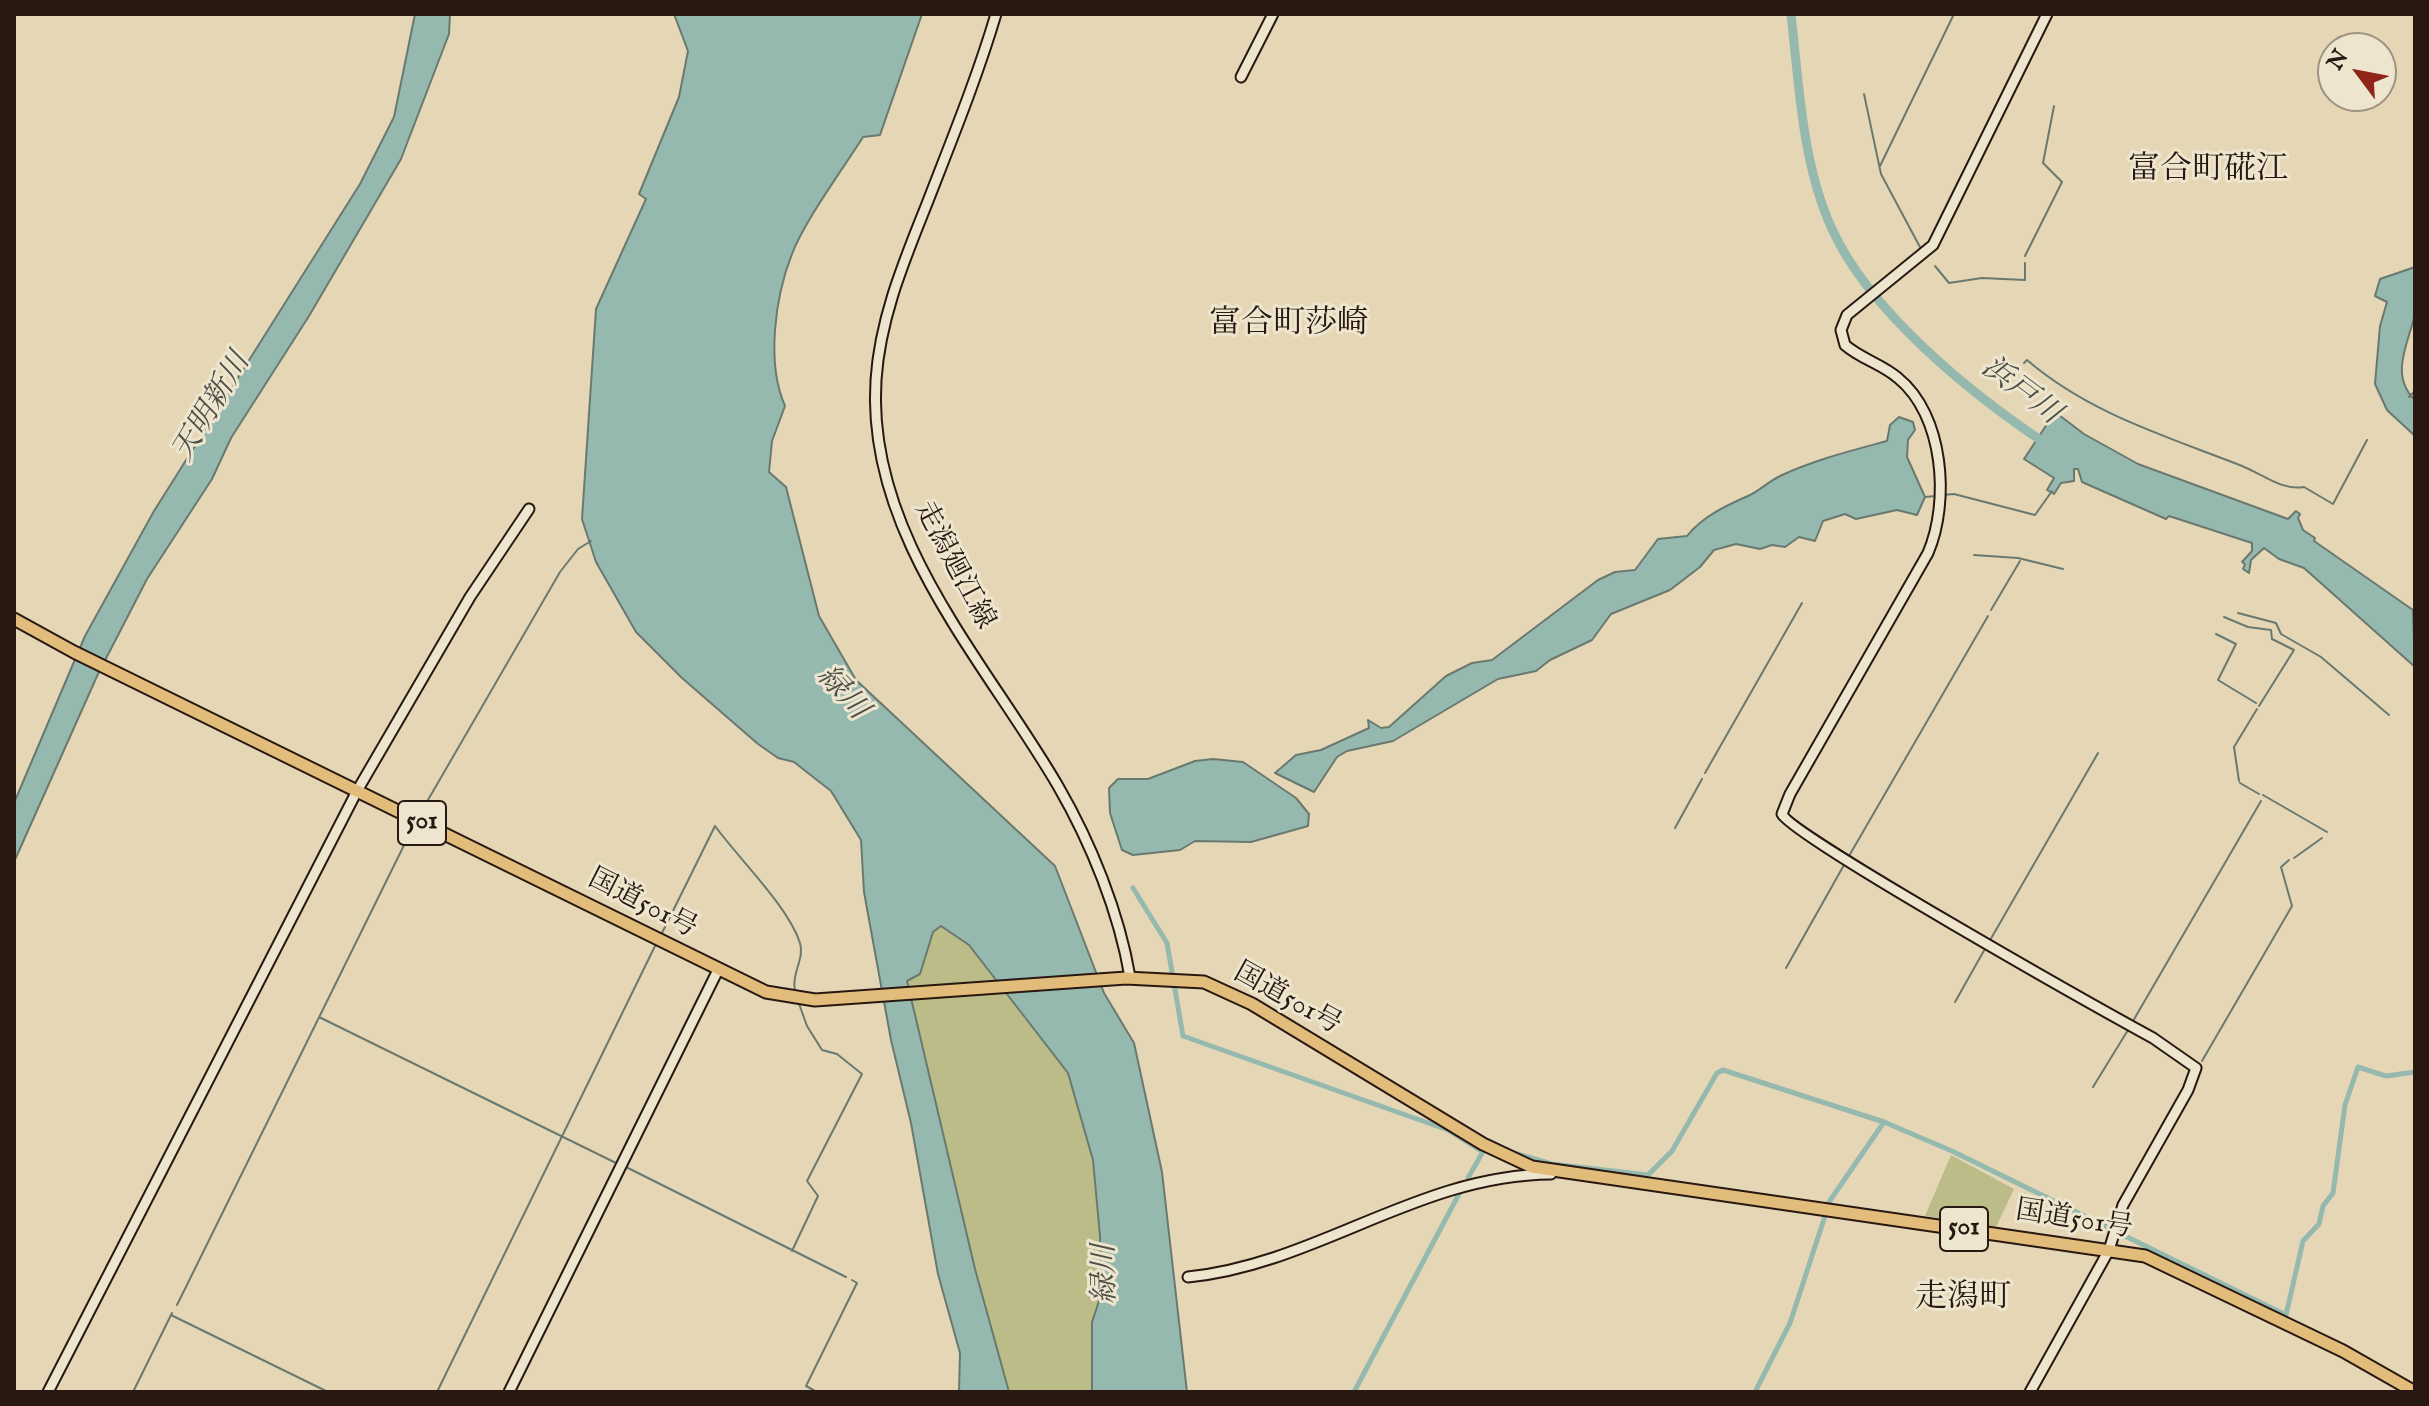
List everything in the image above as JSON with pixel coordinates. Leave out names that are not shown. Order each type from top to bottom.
[{"type":"highway","name":"国道501号","points":[[14,619],[74,652],[718,970],[783,997],[821,999],[1147,977],[1204,982],[1230,992],[1486,1146],[1532,1167],[2145,1256],[2343,1351],[2415,1392]]},
{"type":"street","name":"走潟廻江線","points":[[996,14],[975,80],[892,299],[878,359],[877,428],[886,473],[913,549],[954,622],[1058,786],[1082,832],[1116,922],[1128,978]]},
{"type":"street","points":[[1241,77],[1273,14]]},
{"type":"street","points":[[2030,1392],[2109,1250],[2123,1205],[2195,1079],[2196,1068],[2177,1052],[1845,860],[1789,824],[1782,814],[1783,807],[1928,553],[1938,526],[1940,503],[1932,435],[1919,401],[1896,376],[1853,352],[1843,341],[1842,325],[1854,310],[1915,263],[1938,238],[2047,14]]},
{"type":"street","points":[[48,1392],[357,791],[470,597],[529,509]]},
{"type":"street","points":[[509,1392],[718,970]]},
{"type":"street","points":[[1188,1277],[1243,1269],[1322,1241],[1421,1197],[1459,1186],[1528,1174],[1565,1174]]},
{"type":"green space","points":[[941,925],[969,945],[1068,1073],[1093,1160],[1100,1236],[1101,1295],[1092,1322],[1092,1392],[1009,1392],[975,1269],[907,981],[920,974],[933,931]]},
{"type":"green space","points":[[1951,1155],[2014,1189],[1996,1227],[1925,1216]]},
{"type":"water","points":[[415,14],[450,14],[449,34],[401,159],[309,316],[231,438],[212,479],[147,579],[98,674],[14,862],[14,803],[85,636],[154,511],[360,184],[394,117]]},
{"type":"water","name":"緑川","points":[[674,14],[922,14],[880,135],[863,137],[806,226],[786,271],[777,310],[774,350],[779,389],[785,406],[772,441],[769,472],[786,487],[819,616],[856,680],[1055,866],[1104,993],[1134,1043],[1162,1172],[1187,1392],[1092,1392],[1092,1322],[1101,1295],[1100,1236],[1093,1160],[1068,1073],[969,945],[941,926],[933,932],[920,974],[907,981],[975,1269],[1009,1392],[959,1392],[960,1353],[938,1274],[911,1123],[891,1040],[864,892],[861,840],[831,791],[794,762],[778,758],[758,744],[682,678],[636,632],[596,562],[582,519],[596,309],[646,199],[639,194],[679,97],[688,51]]},
{"type":"water","points":[[2415,267],[2415,312],[2402,371],[2407,391],[2415,400],[2415,436],[2387,410],[2375,384],[2380,326],[2387,302],[2375,296],[2380,279]]},
{"type":"water","points":[[2055,412],[2084,434],[2138,464],[2288,519],[2296,511],[2300,514],[2298,518],[2303,530],[2315,538],[2314,541],[2413,610],[2415,667],[2304,568],[2279,559],[2264,548],[2251,560],[2249,573],[2243,569],[2245,564],[2242,562],[2252,551],[2252,543],[2169,516],[2166,519],[2082,482],[2078,469],[2074,469],[2074,481],[2061,483],[2054,494],[2047,490],[2054,478],[2024,459]]},
{"type":"water","points":[[1899,417],[1913,422],[1915,430],[1908,440],[1907,457],[1925,497],[1917,515],[1897,510],[1856,519],[1845,514],[1823,521],[1815,541],[1799,537],[1785,547],[1772,545],[1760,549],[1736,544],[1714,550],[1700,567],[1670,590],[1611,614],[1592,640],[1550,660],[1536,671],[1498,679],[1393,741],[1347,751],[1337,757],[1314,792],[1275,773],[1296,755],[1321,750],[1369,728],[1368,720],[1381,728],[1389,727],[1446,676],[1472,663],[1492,660],[1598,580],[1615,572],[1635,570],[1658,539],[1687,536],[1714,513],[1793,470],[1887,441],[1890,425]]},
{"type":"water","points":[[1195,761],[1243,762],[1296,798],[1309,814],[1308,826],[1251,842],[1195,841],[1180,850],[1133,855],[1122,850],[1110,813],[1109,788],[1118,779],[1148,779]]},
{"type":"waterway","name":"浜戸川","points":[[1791,14],[1803,123],[1814,178],[1832,229],[1849,260],[1870,290],[1925,348],[1986,400],[2045,443]]},
{"type":"waterway","points":[[1880,166],[1954,14]]},
{"type":"waterway","points":[[1864,94],[1881,174],[1921,249]]},
{"type":"waterway","points":[[2025,256],[2062,182],[2043,163],[2054,106]]},
{"type":"waterway","points":[[1935,266],[1949,283],[1982,278],[2025,280],[2025,263]]},
{"type":"waterway","points":[[2024,363],[2027,360],[2076,395],[2130,422],[2288,487],[2304,487],[2333,504],[2367,440]]},
{"type":"waterway","points":[[2409,397],[2415,391]]},
{"type":"waterway","points":[[1942,495],[1954,494],[2035,515],[2052,491]]},
{"type":"waterway","points":[[1925,497],[1936,496]]},
{"type":"waterway","points":[[421,812],[560,572],[578,549],[591,541]]},
{"type":"waterway","points":[[1974,555],[2018,558],[2063,569]]},
{"type":"waterway","points":[[1991,610],[2020,561]]},
{"type":"waterway","points":[[1705,773],[1802,603]]},
{"type":"waterway","points":[[2238,613],[2276,623],[2281,634],[2321,657],[2389,715]]},
{"type":"waterway","points":[[1849,856],[1988,616]]},
{"type":"waterway","points":[[2224,617],[2248,627],[2271,630],[2272,639],[2294,650],[2259,706]]},
{"type":"waterway","points":[[2216,634],[2236,644],[2218,680],[2256,703]]},
{"type":"waterway","points":[[2239,781],[2234,747],[2257,709]]},
{"type":"waterway","points":[[1989,942],[2098,753]]},
{"type":"waterway","points":[[1675,828],[1702,779]]},
{"type":"waterway","points":[[2240,783],[2259,794]]},
{"type":"waterway","points":[[2263,795],[2327,832]]},
{"type":"waterway","points":[[2133,1021],[2261,801]]},
{"type":"waterway","points":[[177,1305],[414,825]]},
{"type":"waterway","points":[[661,935],[715,826],[774,898],[794,929],[801,949],[795,991]]},
{"type":"waterway","points":[[2294,858],[2322,838]]},
{"type":"waterway","points":[[2202,1061],[2292,906],[2281,867],[2289,860]]},
{"type":"waterway","points":[[1786,968],[1844,865]]},
{"type":"waterway","points":[[1133,888],[1167,943],[1183,1036],[1448,1130],[1483,1152]]},
{"type":"waterway","points":[[437,1392],[656,944]]},
{"type":"waterway","points":[[1955,1002],[1986,947]]},
{"type":"waterway","points":[[792,1251],[818,1196],[807,1181],[862,1074],[837,1054],[822,1050],[807,1026],[798,1001]]},
{"type":"waterway","points":[[319,1017],[616,1163]]},
{"type":"waterway","points":[[2093,1087],[2128,1030]]},
{"type":"waterway","points":[[1514,1153],[1552,1164],[1648,1175],[1672,1151],[1717,1073],[1723,1070],[1884,1122],[1952,1151],[2286,1315],[2303,1241],[2319,1224],[2323,1206],[2333,1193],[2345,1105],[2358,1067],[2386,1076],[2415,1072]]},
{"type":"waterway","points":[[1829,1202],[1884,1122]]},
{"type":"waterway","points":[[1468,1178],[1489,1141],[1497,1145]]},
{"type":"waterway","points":[[626,1167],[846,1277]]},
{"type":"waterway","points":[[1354,1392],[1460,1192]]},
{"type":"waterway","points":[[1755,1392],[1790,1323],[1826,1213]]},
{"type":"waterway","points":[[817,1392],[806,1386],[857,1283],[852,1280]]},
{"type":"waterway","points":[[133,1392],[172,1313]]},
{"type":"waterway","points":[[171,1315],[328,1392]]},
{"type":"district","name":"富合町硴江","points":[[2208,171]]},
{"type":"district","name":"富合町莎崎","points":[[1289,325]]},
{"type":"district","name":"走潟町","points":[[1963,1299]]},
{"type":"water label","name":"天明新川","points":[[213,408]]}]
